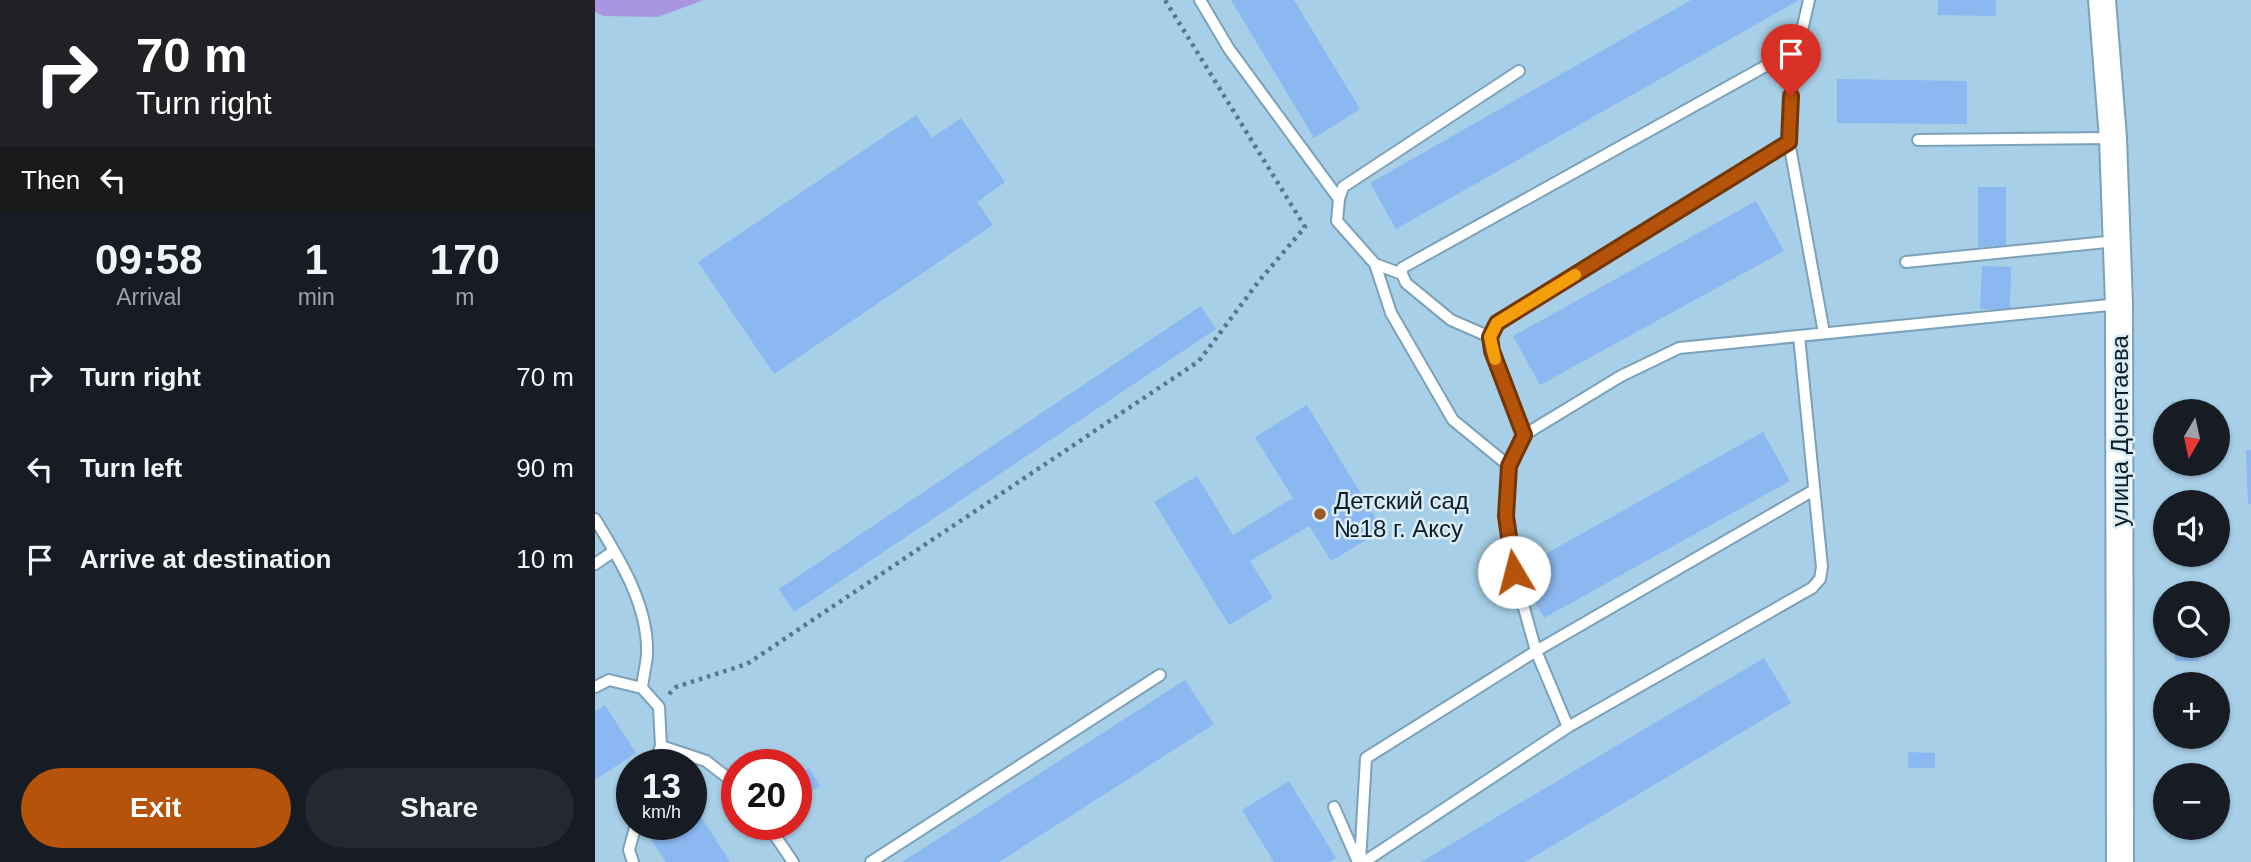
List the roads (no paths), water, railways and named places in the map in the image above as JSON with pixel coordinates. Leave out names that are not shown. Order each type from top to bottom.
[{"type":"street","name":"улица Донетаева","points":[[2102,0],[2113,138],[2119,304],[2120,862]]},
{"type":"lane","points":[[1200,0],[1229,49],[1339,199]]},
{"type":"lane","points":[[1808,0],[1803,26],[1789,53],[1789,142],[1823,332]]},
{"type":"lane","points":[[1490,337],[1451,320],[1406,283],[1402,268],[1789,53]]},
{"type":"lane","points":[[1509,466],[1453,420],[1391,313],[1375,264],[1337,221],[1343,187],[1519,71]]},
{"type":"lane","points":[[1917,140],[2113,138]]},
{"type":"lane","points":[[1524,435],[1492,351],[1490,337],[1497,323],[1789,142]]},
{"type":"lane","points":[[1906,262],[2116,241]]},
{"type":"lane","points":[[1375,264],[1402,274]]},
{"type":"lane","points":[[1568,727],[1536,651],[1514,572],[1506,516],[1509,466],[1524,435],[1621,376],[1679,348],[2119,304]]},
{"type":"lane","points":[[1361,862],[1568,727],[1812,588],[1820,579],[1822,568],[1799,336]]},
{"type":"lane","points":[[1361,862],[1366,758],[1536,651],[1814,490]]},
{"type":"lane","points":[[595,519],[632,586],[644,622],[647,655],[642,688]]},
{"type":"lane","points":[[595,564],[614,551]]},
{"type":"lane","points":[[871,862],[1160,675]]},
{"type":"lane","points":[[595,687],[609,680],[642,688],[659,707],[660,749]]},
{"type":"lane","points":[[661,746],[706,761],[721,773]]},
{"type":"lane","points":[[1334,807],[1361,862]]},
{"type":"lane","points":[[632,840],[629,850],[633,862]]},
{"type":"lane","points":[[778,840],[793,862]]},
{"type":"place","name":"Детский сад №18 г. Аксу","points":[[1320,514]]}]
